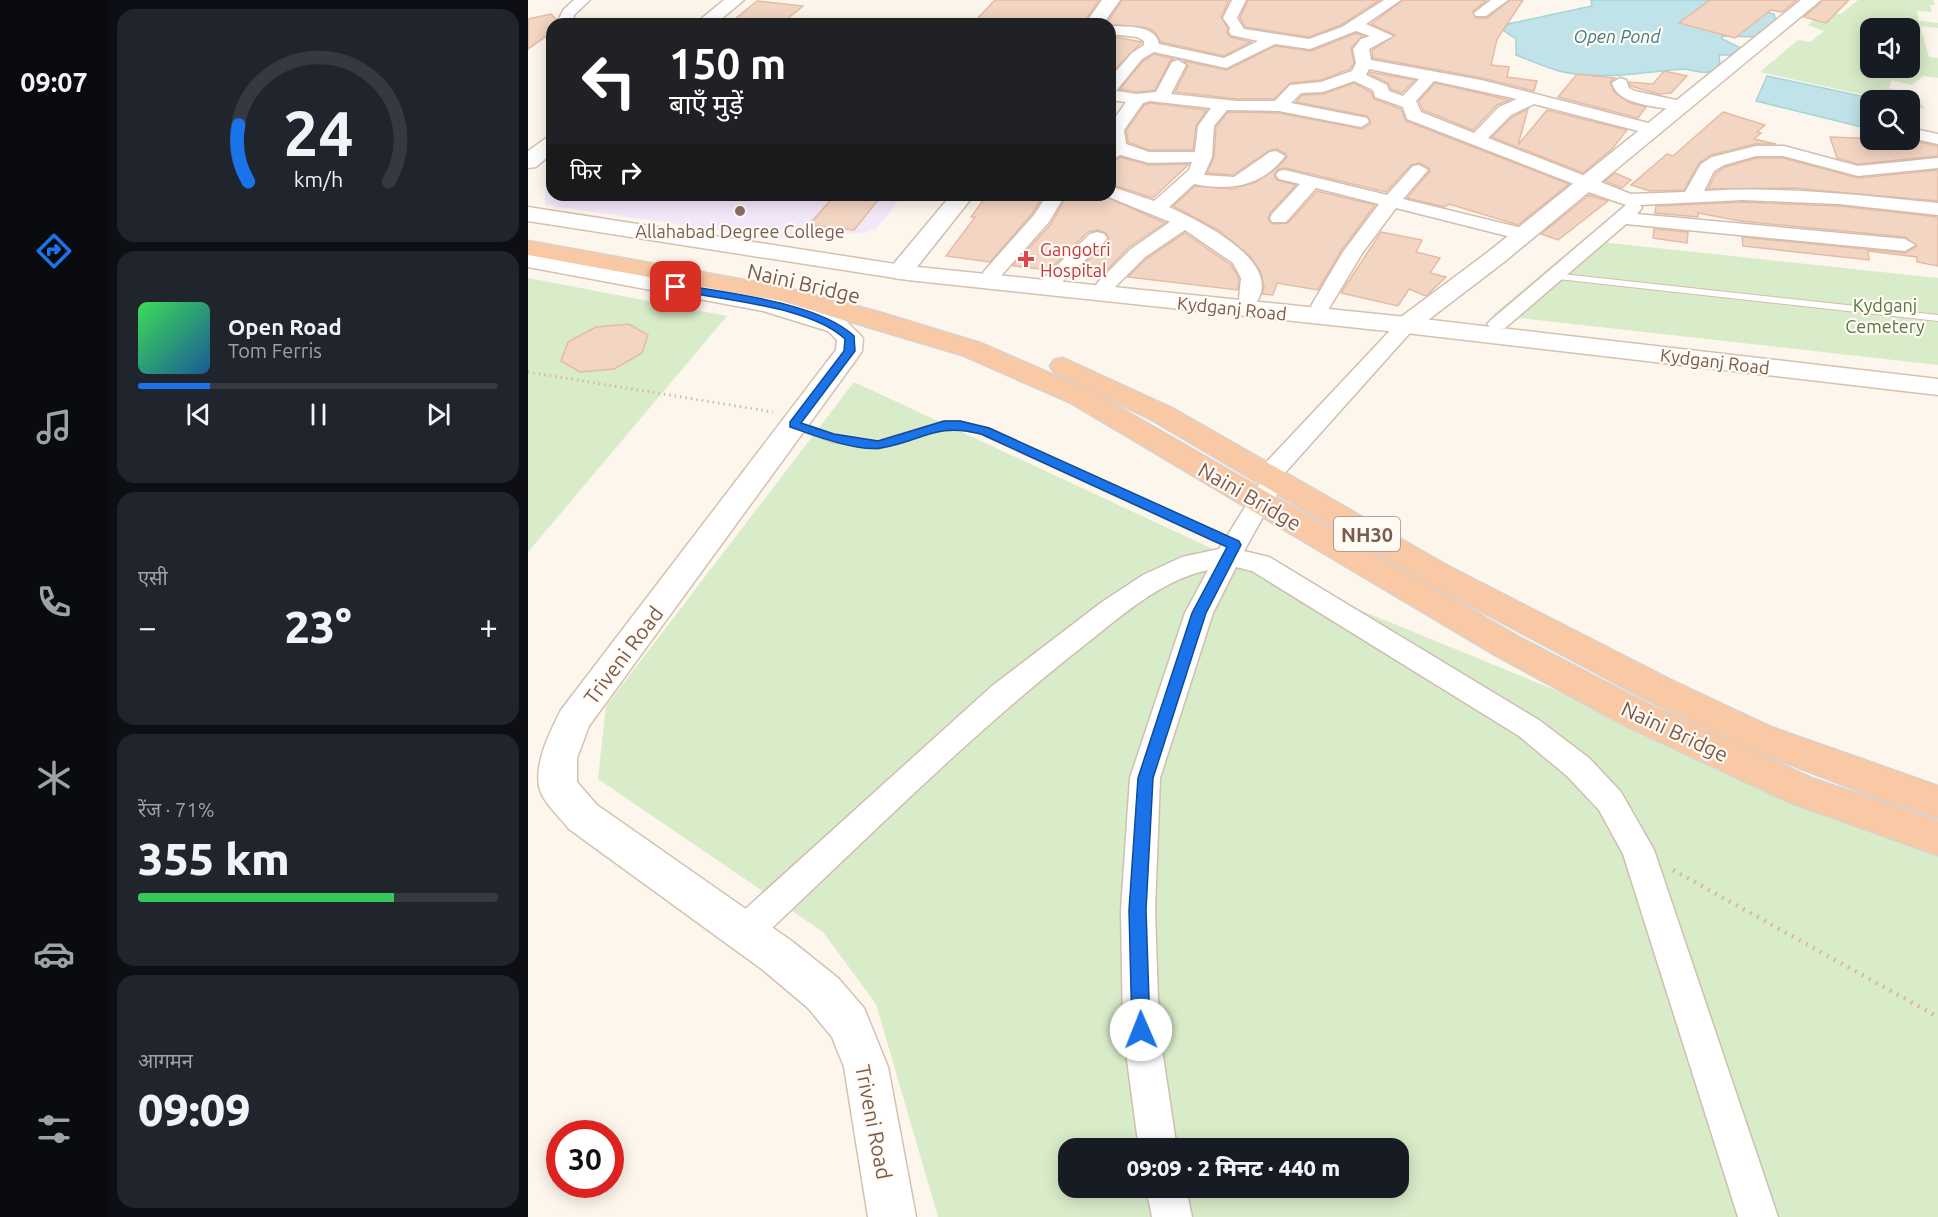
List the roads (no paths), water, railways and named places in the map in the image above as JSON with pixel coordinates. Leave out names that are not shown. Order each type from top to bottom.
[{"type":"highway","name":"Naini Bridge","points":[[528,230],[949,320],[1089,376],[1162,414],[1507,646],[1635,714],[1802,791],[1938,838]]},
{"type":"highway","name":"Naini Bridge","points":[[528,248],[789,286]]},
{"type":"highway","name":"Naini Bridge","points":[[1267,486],[1659,690],[1758,738],[1890,787],[1938,802]]},
{"type":"main road","points":[[712,18],[735,0]]},
{"type":"main road","points":[[1098,18],[1111,0]]},
{"type":"main road","points":[[1412,320],[1523,234],[1812,0]]},
{"type":"main road","points":[[528,162],[546,148]]},
{"type":"main road","name":"Kydganj Road","points":[[528,201],[905,268],[993,273],[1322,306],[1412,320],[1498,324],[1938,373]]},
{"type":"main road","points":[[905,268],[958,201]]},
{"type":"main road","name":"Kydganj Road","points":[[528,214],[905,268],[1412,320],[1938,387]]},
{"type":"main road","name":"Triveni Road","points":[[528,260],[768,304],[837,326],[850,338],[849,351],[574,720],[559,758],[558,787],[583,817],[778,956],[823,993],[849,1023],[866,1067],[892,1217]]},
{"type":"street","points":[[566,18],[569,12],[583,0]]},
{"type":"street","points":[[1239,0],[1230,18],[1236,32],[1310,44],[1357,26],[1390,2]]},
{"type":"street","points":[[1481,13],[1501,0]]},
{"type":"street","points":[[1369,2],[1390,2]]},
{"type":"street","points":[[1357,26],[1384,36],[1366,42],[1361,49],[1360,70]]},
{"type":"street","points":[[1116,31],[1141,33],[1151,39],[1152,47]]},
{"type":"street","points":[[1152,47],[1226,63],[1273,39]]},
{"type":"street","points":[[1116,82],[1152,47]]},
{"type":"street","points":[[1119,58],[1136,60]]},
{"type":"street","points":[[1164,92],[1178,65]]},
{"type":"street","points":[[1360,70],[1381,88],[1381,94],[1411,105],[1413,115],[1629,199],[1769,196],[1839,198],[1938,208]]},
{"type":"street","points":[[1164,92],[1224,104],[1284,100],[1299,87],[1323,87],[1360,70],[1430,76],[1534,98],[1650,129]]},
{"type":"street","points":[[1406,102],[1430,76]]},
{"type":"street","points":[[1620,83],[1625,93],[1679,106]]},
{"type":"street","points":[[1116,129],[1137,99],[1201,86],[1284,100],[1360,122]]},
{"type":"street","points":[[1116,96],[1137,99]]},
{"type":"street","points":[[1476,141],[1505,111],[1534,98]]},
{"type":"street","points":[[1157,208],[1192,178],[1203,157],[1206,126],[1224,104]]},
{"type":"street","points":[[1920,135],[1938,139]]},
{"type":"street","points":[[1116,151],[1144,158],[1203,157]]},
{"type":"street","points":[[1691,197],[1707,168],[1718,161],[1756,151],[1784,151],[1858,171],[1908,168],[1926,163],[1938,163]]},
{"type":"street","points":[[1192,178],[1238,184],[1248,180],[1276,156]]},
{"type":"street","points":[[1116,184],[1144,158]]},
{"type":"street","points":[[1322,306],[1354,248],[1389,201],[1419,170]]},
{"type":"street","points":[[1285,175],[1523,234]]},
{"type":"street","points":[[1279,218],[1312,182]]},
{"type":"street","points":[[1116,191],[1157,208],[1210,237],[1241,261],[1249,272],[1249,299]]},
{"type":"street","points":[[1769,196],[1769,232]]},
{"type":"street","points":[[1839,198],[1844,240]]},
{"type":"street","points":[[1498,324],[1620,219],[1629,199]]},
{"type":"street","points":[[993,273],[1042,218],[1052,201]]},
{"type":"street","points":[[1620,219],[1905,245]]},
{"type":"street","points":[[1106,285],[1138,253],[1183,222]]},
{"type":"street","points":[[1053,280],[1097,238]]},
{"type":"street","points":[[1156,1138],[1141,1030],[1138,910],[1145,778],[1199,613],[1267,486],[1412,320]]},
{"type":"street","points":[[744,932],[1002,694],[1066,642],[1152,582],[1191,564],[1231,550],[1260,564],[1529,728],[1578,767],[1610,801],[1638,850],[1758,1217]]},
{"type":"street","points":[[1168,1198],[1172,1217]]},
{"type":"lane","points":[[1553,276],[1938,318]]},
{"type":"lane","points":[[797,421],[832,438],[878,445],[944,425],[960,425],[985,431],[1231,550]]},
{"type":"water","name":"Open Pond","points":[[1591,0],[1741,0],[1750,7],[1774,14],[1776,22],[1756,37],[1722,36],[1722,39],[1741,48],[1730,55],[1719,55],[1719,66],[1710,72],[1683,69],[1621,75],[1574,74],[1559,71],[1516,55],[1516,39],[1503,30],[1508,24],[1592,6]]},
{"type":"water","points":[[1767,76],[1860,96],[1860,127],[1756,101]]},
{"type":"place","name":"Allahabad Degree College","points":[[740,211]]},
{"type":"place","name":"Gangotri Hospital","points":[[1026,259]]},
{"type":"park label","name":"Kydganj Cemetery","points":[[1885,315]]}]
